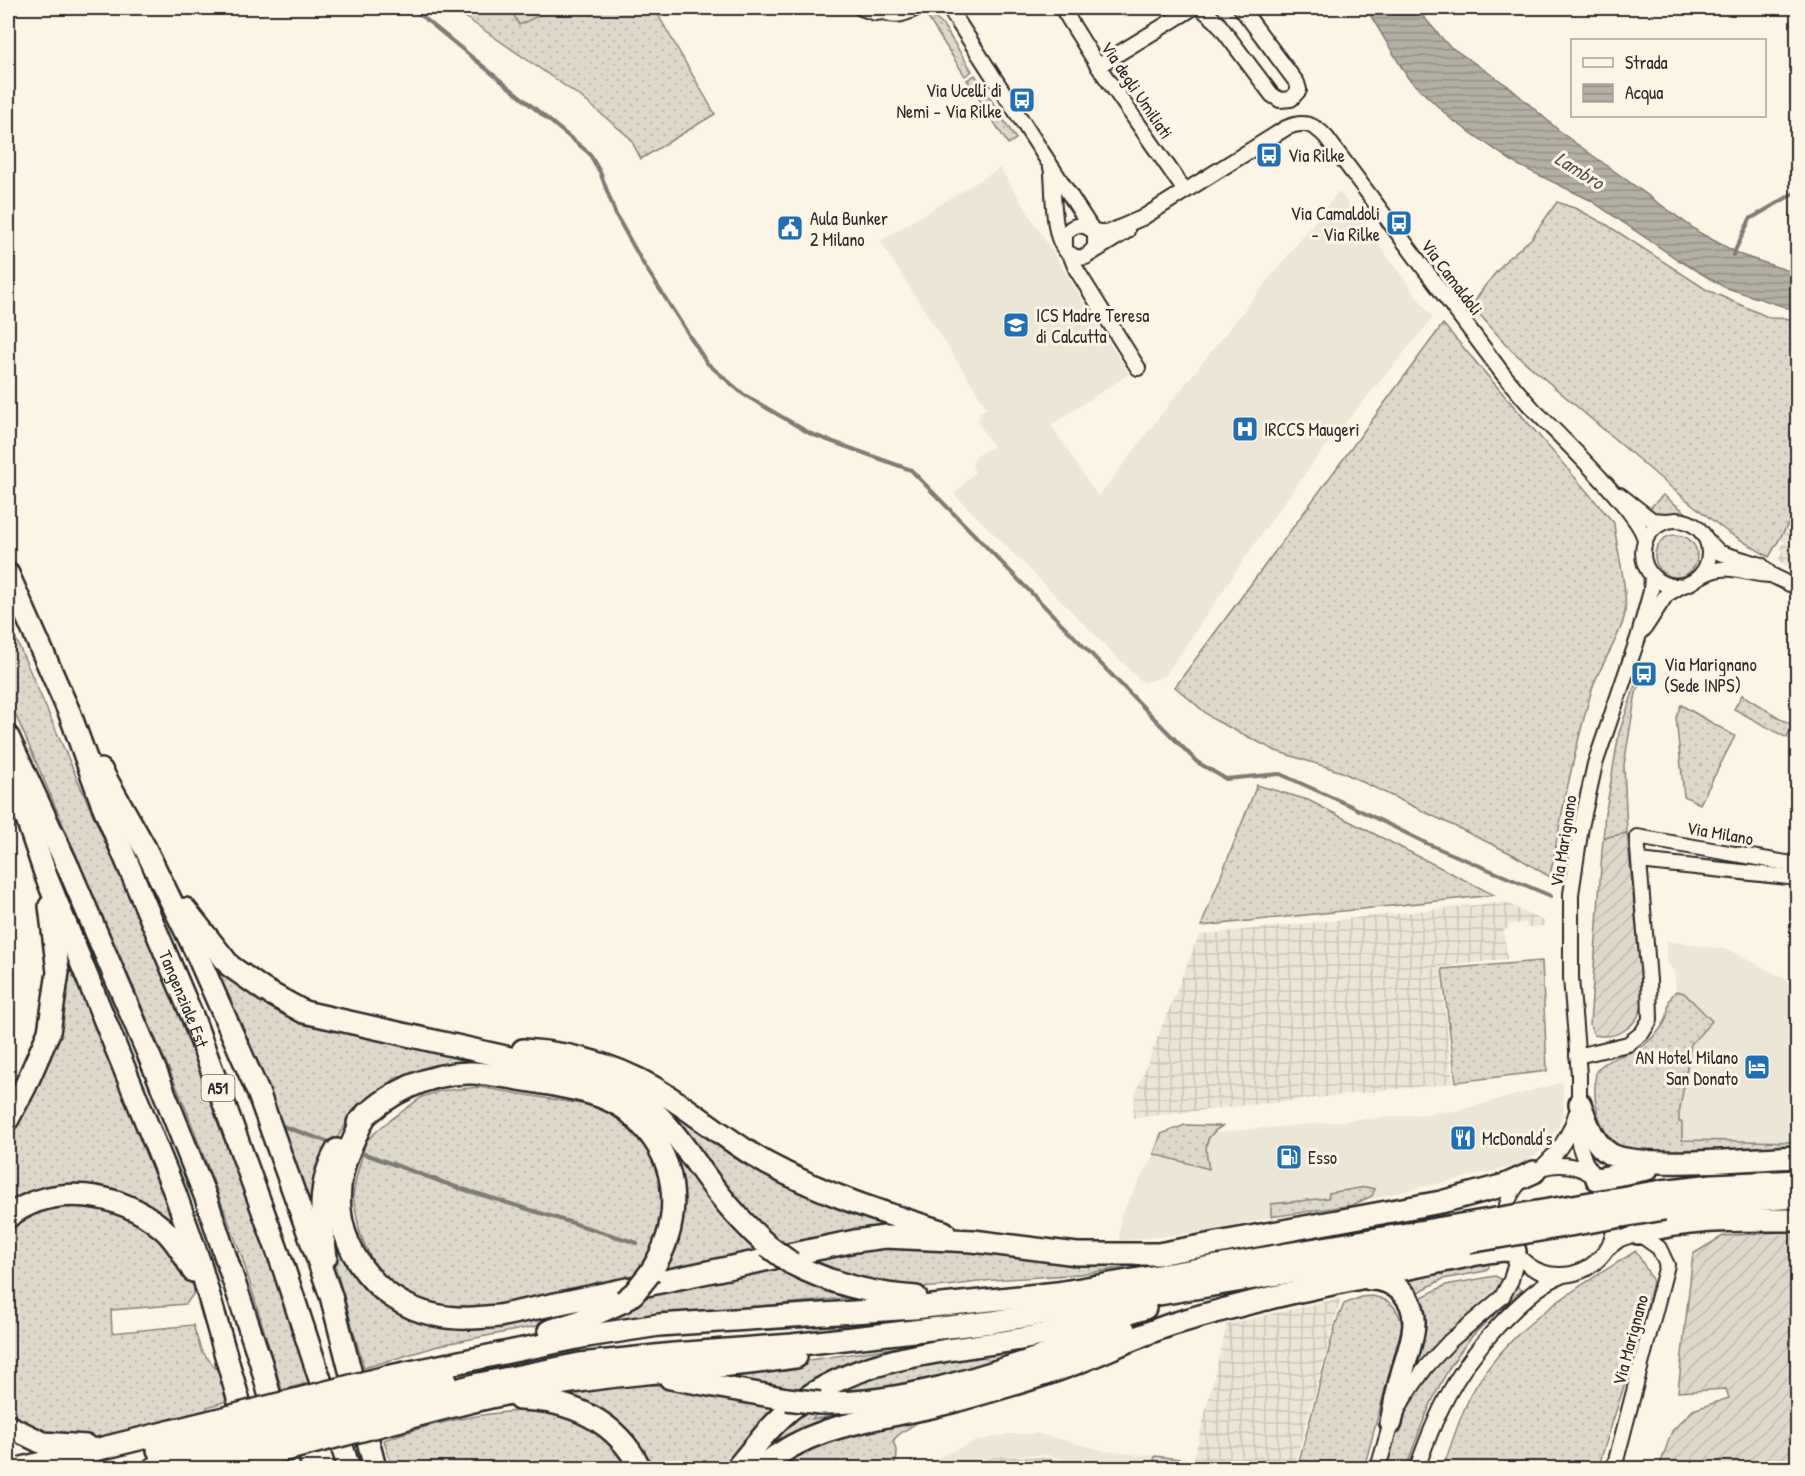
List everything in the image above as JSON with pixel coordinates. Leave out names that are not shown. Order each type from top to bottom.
[{"type":"highway","name":"Tangenziale Est","points":[[8,574],[70,714],[105,809],[193,1018],[283,1266],[348,1468]]},
{"type":"highway","points":[[70,714],[145,848],[196,952],[258,1092],[331,1296],[373,1459],[381,1468]]},
{"type":"highway","points":[[8,737],[69,869],[156,1072],[202,1188],[261,1363],[288,1468]]},
{"type":"highway","points":[[8,759],[46,876],[176,1193],[217,1320],[258,1468]]},
{"type":"highway","points":[[145,848],[185,909],[230,966],[264,990],[304,1012],[564,1070],[622,1089],[646,1105],[668,1126],[733,1212],[768,1246],[791,1263],[832,1282],[859,1289],[889,1295],[986,1300],[1076,1300],[1663,1200],[1713,1185],[1797,1181]]},
{"type":"highway","points":[[8,1119],[49,1032],[58,972],[46,876]]},
{"type":"highway","points":[[393,1032],[509,1049],[552,1052],[601,1064],[649,1084],[766,1162],[803,1181],[876,1211],[973,1241]]},
{"type":"highway","points":[[331,1296],[321,1210],[326,1179],[335,1153],[347,1135],[366,1114],[403,1089],[434,1078],[471,1073],[594,1093],[624,1107],[652,1137],[665,1162],[671,1184],[673,1212],[670,1231],[663,1251],[641,1285],[624,1301],[578,1322],[452,1356],[407,1371],[392,1399]]},
{"type":"highway","points":[[1580,1104],[1590,1132],[1598,1143],[1610,1154],[1624,1160],[1692,1162],[1797,1157]]},
{"type":"highway","points":[[366,1114],[350,1148],[342,1173],[339,1207],[345,1235],[357,1261],[379,1287],[402,1303],[436,1316],[468,1318],[499,1316],[855,1241],[885,1237],[973,1241],[1077,1254],[1158,1254],[1441,1202],[1505,1185],[1534,1172]]},
{"type":"highway","points":[[1597,1179],[1692,1162]]},
{"type":"highway","points":[[8,1217],[15,1210],[52,1197],[91,1195],[127,1205],[162,1227],[185,1254],[217,1320]]},
{"type":"highway","points":[[1663,1200],[1705,1203],[1797,1197]]},
{"type":"highway","points":[[1638,1233],[1689,1223],[1797,1220]]},
{"type":"highway","points":[[737,1468],[767,1432],[796,1405],[837,1380],[873,1365],[914,1354],[1021,1339],[1101,1322],[1154,1306],[1242,1288],[1467,1233]]},
{"type":"highway","points":[[760,1468],[797,1444],[835,1427],[953,1402],[1063,1369],[1171,1325],[1262,1300],[1491,1251],[1516,1253]]},
{"type":"highway","points":[[154,1468],[522,1360],[601,1346],[652,1339],[814,1327],[1076,1300],[1329,1265]]},
{"type":"highway","points":[[1358,1279],[1380,1280],[1394,1285],[1409,1300],[1414,1313],[1415,1326],[1391,1423]]},
{"type":"highway","points":[[407,1371],[587,1336],[659,1325],[915,1308],[986,1300]]},
{"type":"highway","points":[[471,1401],[560,1383],[747,1364],[839,1350],[968,1335],[1015,1327],[1076,1300]]},
{"type":"highway","points":[[606,1377],[672,1379],[820,1403],[863,1402],[914,1395],[985,1376],[1159,1318],[1212,1306],[1262,1300]]},
{"type":"highway","points":[[84,1468],[217,1449],[392,1399],[471,1401],[529,1399],[574,1408],[602,1423],[614,1432],[632,1453],[640,1468]]},
{"type":"highway","points":[[8,1426],[43,1443],[80,1447],[128,1443],[217,1449]]},
{"type":"highway","points":[[22,1468],[128,1443]]},
{"type":"street","points":[[861,8],[875,13],[882,10],[897,16],[913,9]]},
{"type":"street","name":"Via degli Umiliati","points":[[1062,8],[1098,66],[1185,191]]},
{"type":"street","points":[[1098,66],[1193,8]]},
{"type":"street","points":[[1201,8],[1217,22],[1275,99],[1283,101],[1291,99],[1299,90],[1297,83],[1241,8]]},
{"type":"street","points":[[949,10],[1092,231],[1096,244],[1089,255]]},
{"type":"street","name":"Via Camaldoli","points":[[1142,218],[1296,124],[1309,124],[1321,131],[1503,374],[1608,486],[1642,530],[1645,541]]},
{"type":"street","points":[[1051,167],[1054,222],[1076,269],[1138,368]]},
{"type":"street","points":[[1068,252],[1065,235],[1072,227],[1083,225],[1092,231],[1107,233],[1142,218]]},
{"type":"street","points":[[1068,252],[1080,258],[1089,255],[1120,236],[1142,218]]},
{"type":"street","name":"Via Camaldoli","points":[[1608,486],[1652,520],[1666,521]]},
{"type":"street","points":[[1771,575],[1757,575],[1736,568],[1724,568],[1715,569],[1692,583],[1682,586],[1666,585],[1652,576],[1644,562],[1645,541],[1653,529],[1666,521],[1690,522],[1720,552],[1761,565],[1771,575],[1797,588]]},
{"type":"street","points":[[1701,576],[1709,559],[1710,551],[1707,540]]},
{"type":"street","name":"Via Marignano","points":[[1597,1179],[1580,1150],[1580,1104],[1571,978],[1573,883],[1581,827],[1595,765],[1638,638],[1652,591],[1652,576]]},
{"type":"street","name":"Via Marignano","points":[[1638,638],[1666,595],[1682,586]]},
{"type":"street","name":"Via Milano","points":[[1797,865],[1637,837],[1639,861],[1797,878]]},
{"type":"street","points":[[1577,1056],[1628,1044],[1642,1033],[1650,1020],[1639,861]]},
{"type":"street","name":"Via Marignano","points":[[1534,1172],[1551,1158],[1566,1138],[1580,1104]]},
{"type":"street","points":[[1568,1274],[1542,1272],[1528,1264],[1516,1253],[1507,1232],[1507,1210],[1516,1188],[1534,1172],[1547,1167],[1563,1165],[1583,1170],[1597,1179],[1608,1193],[1615,1212],[1614,1233],[1608,1248]]},
{"type":"street","points":[[1417,1468],[1446,1398],[1474,1352],[1495,1329],[1547,1282],[1589,1267],[1620,1239],[1638,1233]]},
{"type":"street","name":"Via Marignano","points":[[1614,1468],[1667,1268],[1667,1261],[1662,1251],[1651,1240],[1638,1233]]},
{"type":"street","points":[[1378,1468],[1391,1423],[1404,1398],[1434,1358],[1461,1330],[1504,1294],[1511,1280],[1516,1253]]},
{"type":"shaded area","points":[[456,8],[654,8],[715,114],[641,159],[630,138],[581,97],[465,17]]},
{"type":"shaded area","points":[[510,8],[543,8],[546,12],[519,25]]},
{"type":"shaded area","points":[[932,16],[943,25],[972,71],[965,76],[928,18]]},
{"type":"shaded area","points":[[975,75],[1016,139],[1008,144],[967,80]]},
{"type":"shaded area","name":"IRCCS Maugeri","points":[[1000,168],[1129,374],[1051,425],[1098,497],[1339,191],[1433,318],[1318,456],[1267,526],[1165,676],[1143,683],[954,494],[975,472],[972,466],[975,457],[993,446],[977,421],[980,418],[978,414],[987,408],[880,241]]},
{"type":"shaded area","points":[[1557,202],[1577,209],[1607,225],[1707,290],[1770,318],[1797,319],[1797,509],[1769,557],[1726,531],[1673,489],[1511,350],[1472,306],[1507,259],[1531,239]]},
{"type":"shaded area","points":[[1443,324],[1614,523],[1624,584],[1624,618],[1592,689],[1568,783],[1550,877],[1512,854],[1342,772],[1276,751],[1213,719],[1175,687]]},
{"type":"shaded area","points":[[1663,495],[1689,515],[1647,511]]},
{"type":"shaded area","points":[[1797,512],[1798,573],[1778,560],[1783,550],[1780,548],[1785,541],[1781,540]]},
{"type":"shaded area","points":[[1676,535],[1684,536],[1691,541],[1696,548],[1696,564],[1691,571],[1684,576],[1676,577],[1668,576],[1661,571],[1656,564],[1655,556],[1656,548],[1661,541],[1668,536]]},
{"type":"shaded area","points":[[8,621],[158,963],[211,1092],[269,1249],[312,1382],[282,1390],[242,1257],[184,1104],[8,697]]},
{"type":"shaded area","points":[[1642,666],[1647,668],[1636,693],[1624,765],[1627,833],[1603,838],[1619,733]]},
{"type":"shaded area","points":[[1742,695],[1793,726],[1787,738],[1734,709]]},
{"type":"shaded area","points":[[1681,705],[1735,736],[1700,804],[1684,796],[1676,717]]},
{"type":"shaded area","points":[[1257,785],[1308,800],[1494,895],[1201,926]]},
{"type":"shaded area","points":[[1627,833],[1643,1000],[1638,1017],[1627,1029],[1612,1035],[1594,1035],[1590,1025],[1603,838]]},
{"type":"shaded area","points":[[1504,902],[1544,921],[1544,926],[1527,927],[1526,923],[1508,925],[1508,928],[1504,930],[1507,959],[1440,967],[1453,1083],[1133,1118],[1135,1094],[1199,935]]},
{"type":"shaded area","points":[[1666,941],[1730,950],[1797,985],[1797,1142],[1682,1140],[1682,1123],[1679,1122],[1679,1114],[1691,1044],[1712,1021],[1684,993],[1676,991],[1674,971],[1666,961]]},
{"type":"shaded area","points":[[200,944],[353,1032],[394,1044],[491,1065],[437,1065],[396,1078],[357,1108],[326,1154],[315,1201],[306,1201]]},
{"type":"shaded area","points":[[65,949],[185,1241],[144,1203],[93,1188],[52,1187],[8,1208],[8,1142],[40,1081],[68,990]]},
{"type":"shaded area","points":[[1542,961],[1547,1071],[1456,1082],[1442,969]]},
{"type":"shaded area","points":[[1676,991],[1684,993],[1712,1021],[1691,1044],[1679,1114],[1679,1122],[1682,1122],[1682,1140],[1797,1142],[1797,1152],[1646,1156],[1631,1152],[1610,1137],[1598,1114],[1596,1072],[1612,1059],[1638,1049],[1654,1036],[1666,1020],[1670,1000]]},
{"type":"shaded area","points":[[1563,1082],[1564,1114],[1557,1129],[1537,1154],[1520,1165],[1352,1205],[1271,1217],[1216,1231],[1119,1241],[1121,1215],[1163,1137],[1456,1111]]},
{"type":"shaded area","points":[[479,1087],[599,1107],[635,1131],[646,1145],[660,1173],[665,1214],[644,1269],[628,1280],[487,1311],[424,1304],[380,1278],[360,1234],[353,1196],[366,1141],[422,1097],[440,1091]]},
{"type":"shaded area","points":[[640,1087],[917,1229],[781,1246],[759,1227]]},
{"type":"shaded area","points":[[644,1115],[669,1141],[759,1250],[663,1273],[673,1257],[678,1241],[682,1203]]},
{"type":"shaded area","points":[[1185,1125],[1222,1126],[1211,1135],[1206,1144],[1209,1169],[1154,1154],[1161,1134]]},
{"type":"shaded area","points":[[1366,1187],[1375,1189],[1372,1196],[1352,1205],[1271,1217],[1271,1204],[1328,1198],[1329,1193]]},
{"type":"shaded area","points":[[62,1204],[102,1204],[123,1212],[160,1238],[181,1265],[194,1288],[194,1293],[186,1304],[111,1310],[112,1333],[193,1325],[201,1350],[218,1371],[227,1401],[207,1407],[206,1414],[116,1438],[66,1439],[29,1428],[8,1414],[8,1229],[20,1220]]},
{"type":"shaded area","points":[[333,1220],[343,1251],[426,1323],[599,1306],[563,1321],[445,1344],[364,1368],[333,1258]]},
{"type":"shaded area","points":[[1797,1233],[1797,1468],[1659,1468],[1672,1431],[1693,1410],[1729,1398],[1726,1389],[1678,1392],[1693,1254],[1723,1236]]},
{"type":"shaded area","points":[[894,1242],[1134,1265],[1086,1273],[916,1287],[882,1284],[849,1276],[801,1257]]},
{"type":"shaded area","points":[[1636,1251],[1653,1281],[1643,1326],[1598,1468],[1443,1468],[1468,1400],[1489,1367],[1506,1346],[1567,1295]]},
{"type":"shaded area","points":[[1489,1261],[1489,1267],[1485,1271],[1443,1279],[1413,1295],[1399,1281]]},
{"type":"shaded area","points":[[778,1263],[858,1297],[601,1321],[647,1293]]},
{"type":"shaded area","points":[[1495,1276],[1503,1280],[1498,1290],[1440,1340],[1408,1381],[1416,1300],[1446,1285]]},
{"type":"shaded area","points":[[1516,1285],[1522,1290],[1475,1333],[1458,1354],[1440,1385],[1406,1468],[1386,1468],[1398,1430],[1416,1394],[1454,1347],[1502,1306]]},
{"type":"shaded area","points":[[1372,1296],[1384,1299],[1393,1305],[1399,1314],[1402,1326],[1364,1468],[1329,1468],[1299,1461],[1336,1323],[1344,1304],[1361,1297]]},
{"type":"shaded area","points":[[1341,1298],[1296,1460],[1325,1468],[1152,1468],[1155,1456],[1193,1462],[1227,1324]]},
{"type":"shaded area","points":[[1044,1342],[1043,1346],[970,1374],[833,1398],[812,1419],[855,1413],[749,1468],[766,1446],[795,1416],[829,1393],[854,1382],[934,1360]]},
{"type":"shaded area","points":[[906,1346],[907,1350],[824,1377],[794,1393],[704,1375]]},
{"type":"shaded area","points":[[612,1384],[683,1386],[783,1409],[728,1468],[649,1468],[554,1395]]},
{"type":"shaded area","points":[[531,1410],[564,1415],[605,1434],[632,1468],[392,1468],[384,1440],[456,1420]]},
{"type":"shaded area","points":[[919,1421],[893,1441],[897,1459],[891,1468],[782,1468],[809,1449],[836,1439],[860,1435],[866,1429]]},
{"type":"shaded area","points":[[1009,1434],[1040,1434],[1106,1451],[1155,1456],[1152,1468],[1098,1468],[1048,1455],[1002,1455],[960,1468],[921,1468],[943,1455],[977,1441]]},
{"type":"shaded area","points":[[1002,1455],[1052,1458],[1091,1468],[960,1468]]},
{"type":"shaded area","points":[[1155,1456],[1237,1466],[1237,1468],[1152,1468]]},
{"type":"water","name":"Lambro","points":[[1366,8],[1416,8],[1448,45],[1508,86],[1563,134],[1700,233],[1741,255],[1786,270],[1797,271],[1797,311],[1724,287],[1677,259],[1590,200],[1516,164],[1451,119],[1408,78]]},
{"type":"waterway","points":[[412,8],[589,153],[600,172],[616,215],[644,265],[707,363],[743,394],[811,434],[911,470],[1197,762],[1226,779],[1280,774],[1428,844],[1551,896]]},
{"type":"waterway","points":[[1733,255],[1750,219],[1798,191]]},
{"type":"waterway","points":[[282,1126],[329,1142]]},
{"type":"waterway","points":[[362,1153],[453,1186],[637,1243]]},
{"type":"place","name":"Via Ucelli di Nemi - Via Rilke","points":[[1022,100]]},
{"type":"place","name":"Via Rilke","points":[[1269,155]]},
{"type":"place","name":"Via Camaldoli - Via Rilke","points":[[1399,223]]},
{"type":"place","name":"Aula Bunker 2 Milano","points":[[790,228]]},
{"type":"place","name":"ICS Madre Teresa di Calcutta","points":[[1016,325]]},
{"type":"place","name":"IRCCS Maugeri","points":[[1245,429]]},
{"type":"place","name":"Via Marignano (Sede INPS)","points":[[1644,674]]},
{"type":"place","name":"AN Hotel Milano San Donato","points":[[1757,1067]]},
{"type":"place","name":"McDonald's","points":[[1463,1138]]},
{"type":"place","name":"Esso","points":[[1289,1157]]}]
